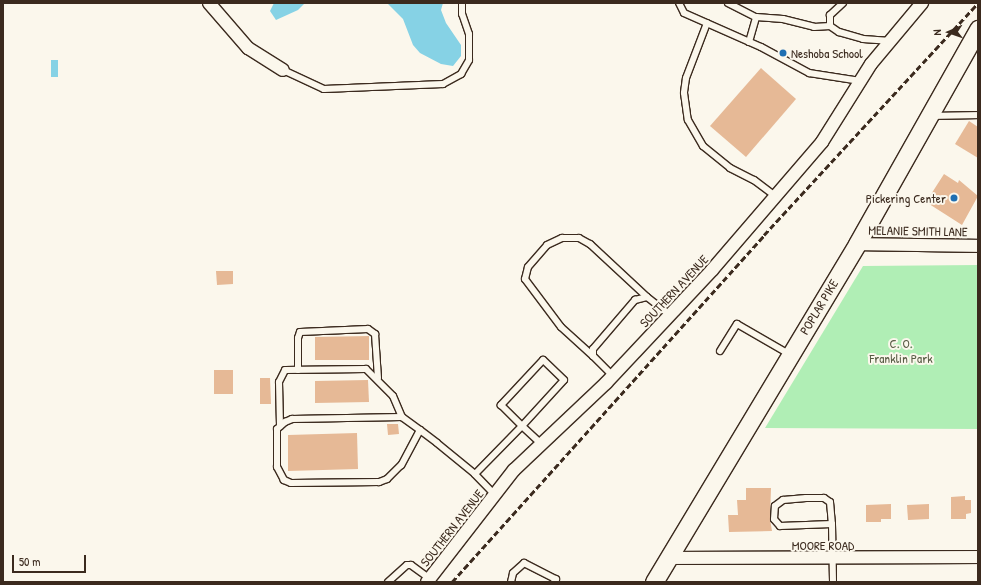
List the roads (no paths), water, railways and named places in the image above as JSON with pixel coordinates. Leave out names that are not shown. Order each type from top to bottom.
[{"type":"main road","name":"POPLAR PIKE","points":[[654,582],[857,244],[978,29]]},
{"type":"street","points":[[209,3],[248,48],[283,70]]},
{"type":"street","name":"SOUTHERN AVENUE","points":[[429,580],[514,470],[540,443],[613,376],[670,315],[822,142],[860,80],[922,3]]},
{"type":"street","name":"MELANIE SMITH LANE","points":[[857,244],[978,246]]},
{"type":"street","name":"MOORE ROAD","points":[[668,558],[832,559],[978,557]]},
{"type":"lane","points":[[283,70],[324,89],[443,84],[461,74],[469,60],[470,34],[462,14],[462,3]]},
{"type":"lane","points":[[680,3],[684,13],[749,42],[809,73],[860,80]]},
{"type":"lane","points":[[728,3],[756,17],[783,19],[814,26],[830,26],[839,32],[863,39],[891,40]]},
{"type":"lane","points":[[830,26],[830,15],[843,3]]},
{"type":"lane","points":[[749,42],[756,17]]},
{"type":"lane","points":[[707,23],[686,78],[684,93],[688,120],[703,146],[730,168],[754,180],[775,196]]},
{"type":"lane","points":[[929,116],[978,115]]},
{"type":"lane","points":[[613,376],[561,327],[525,279],[528,267],[547,245],[562,238],[579,238],[590,244],[670,315]]},
{"type":"lane","points":[[593,356],[593,349],[597,343],[635,300],[648,297]]},
{"type":"lane","points":[[720,351],[737,324],[791,355]]},
{"type":"lane","points":[[298,370],[298,338],[300,332],[368,329],[375,334],[378,378]]},
{"type":"lane","points":[[476,474],[522,426],[564,380],[543,360],[500,404],[522,426],[540,443]]},
{"type":"lane","points":[[280,426],[281,375],[285,370],[366,369],[378,378],[397,402],[402,417],[476,474],[495,495]]},
{"type":"lane","points":[[402,417],[292,419],[277,429],[277,466],[284,480],[291,482],[371,482],[387,479],[401,465],[420,430]]},
{"type":"lane","points":[[832,524],[780,526],[774,519],[774,506],[783,500],[824,498],[830,502],[832,524],[833,582]]},
{"type":"lane","points":[[511,582],[513,573],[524,563],[556,578],[554,582]]},
{"type":"lane","points":[[388,582],[407,565],[411,565],[429,580]]},
{"type":"water","points":[[274,3],[305,3],[298,10],[276,20],[270,11]]},
{"type":"water","points":[[387,3],[443,3],[441,10],[446,23],[461,45],[461,56],[453,66],[441,64],[420,53],[413,45],[403,19]]},
{"type":"water","points":[[51,60],[58,60],[58,77],[51,77]]},
{"type":"railway","points":[[452,582],[764,235],[978,3]]},
{"type":"place","name":"Neshoba School","points":[[783,53]]},
{"type":"place","name":"Pickering Center","points":[[954,198]]},
{"type":"park label","name":"C. O. Franklin Park","points":[[901,352]]}]
